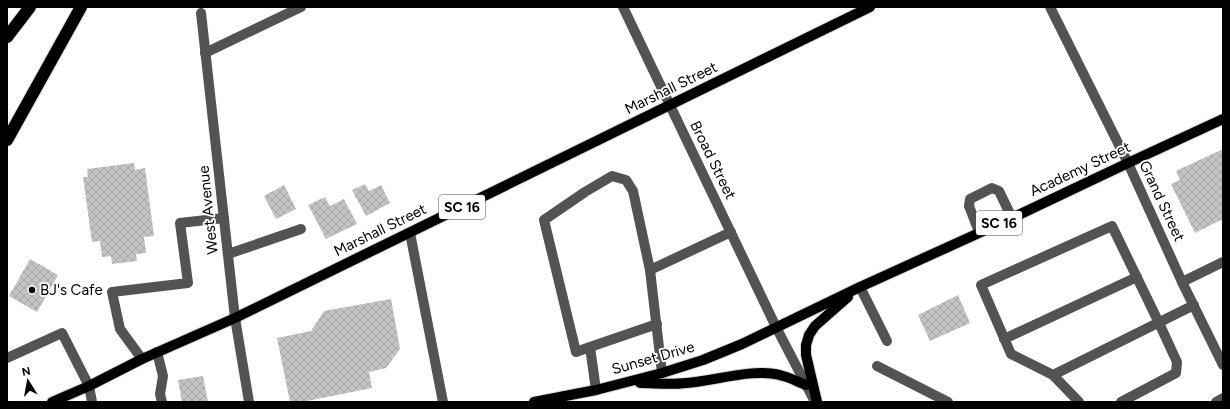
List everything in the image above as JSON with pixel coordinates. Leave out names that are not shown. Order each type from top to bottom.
[{"type":"highway","points":[[7,37],[30,7]]},
{"type":"highway","points":[[7,140],[81,7]]},
{"type":"main road","name":"Marshall Street","points":[[52,402],[157,352],[235,318],[870,7]]},
{"type":"main road","name":"Academy Street","points":[[776,327],[1223,119]]},
{"type":"main road","points":[[816,402],[806,355],[808,335],[829,313],[860,287]]},
{"type":"main road","name":"Sunset Drive","points":[[534,402],[596,390],[662,373],[703,360],[742,344],[776,327]]},
{"type":"main road","points":[[628,382],[686,383],[734,376],[770,374],[783,376],[806,385]]},
{"type":"street","points":[[205,53],[301,7]]},
{"type":"street","name":"Broad Street","points":[[623,7],[776,327],[816,402]]},
{"type":"street","name":"Grand Street","points":[[1050,7],[1128,163],[1182,282],[1223,365]]},
{"type":"street","name":"West Avenue","points":[[201,13],[235,318],[249,402]]},
{"type":"street","points":[[657,324],[576,352],[544,220],[585,192],[612,176],[626,180],[633,191],[650,270],[657,324],[662,373]]},
{"type":"street","points":[[979,232],[969,206],[970,199],[992,188],[998,191],[1012,218]]},
{"type":"street","points":[[142,359],[120,329],[112,292],[188,283],[180,223],[224,218]]},
{"type":"street","points":[[1079,402],[1053,375],[1011,354],[981,285],[1112,226],[1160,323],[1177,362],[1176,373],[1122,402]]},
{"type":"street","points":[[228,254],[301,229]]},
{"type":"street","points":[[650,270],[731,232]]},
{"type":"street","points":[[410,233],[443,402]]},
{"type":"street","points":[[1182,282],[1223,262]]},
{"type":"street","points":[[1004,338],[1137,277]]},
{"type":"street","points":[[860,287],[887,341]]},
{"type":"street","points":[[1053,375],[1194,305]]},
{"type":"street","points":[[7,358],[62,333],[88,386],[92,402]]},
{"type":"street","points":[[590,347],[596,390]]},
{"type":"street","points":[[157,352],[163,376],[160,394],[162,402]]},
{"type":"street","points":[[877,366],[948,402]]},
{"type":"street","points":[[1216,402],[1223,398]]},
{"type":"building","points":[[1223,149],[1223,219],[1195,233],[1171,184],[1180,180],[1176,171]]},
{"type":"building","points":[[134,163],[135,170],[145,168],[154,236],[144,237],[146,253],[136,254],[137,261],[112,264],[111,256],[102,257],[100,241],[92,242],[83,177],[88,177],[87,169]]},
{"type":"building","points":[[365,184],[369,191],[381,185],[390,203],[366,216],[352,190]]},
{"type":"building","points":[[284,185],[296,209],[276,219],[264,196]]},
{"type":"building","points":[[325,197],[330,206],[344,199],[357,224],[326,239],[308,205]]},
{"type":"building","points":[[30,259],[58,275],[37,312],[9,296]]},
{"type":"building","points":[[958,295],[970,323],[930,341],[918,315]]},
{"type":"building","points":[[391,299],[400,349],[386,368],[369,372],[372,388],[302,402],[290,402],[277,338],[311,331],[324,311]]},
{"type":"building","points":[[203,376],[208,402],[182,402],[178,380]]},
{"type":"place","name":"BJ's Cafe","points":[[32,290]]}]
